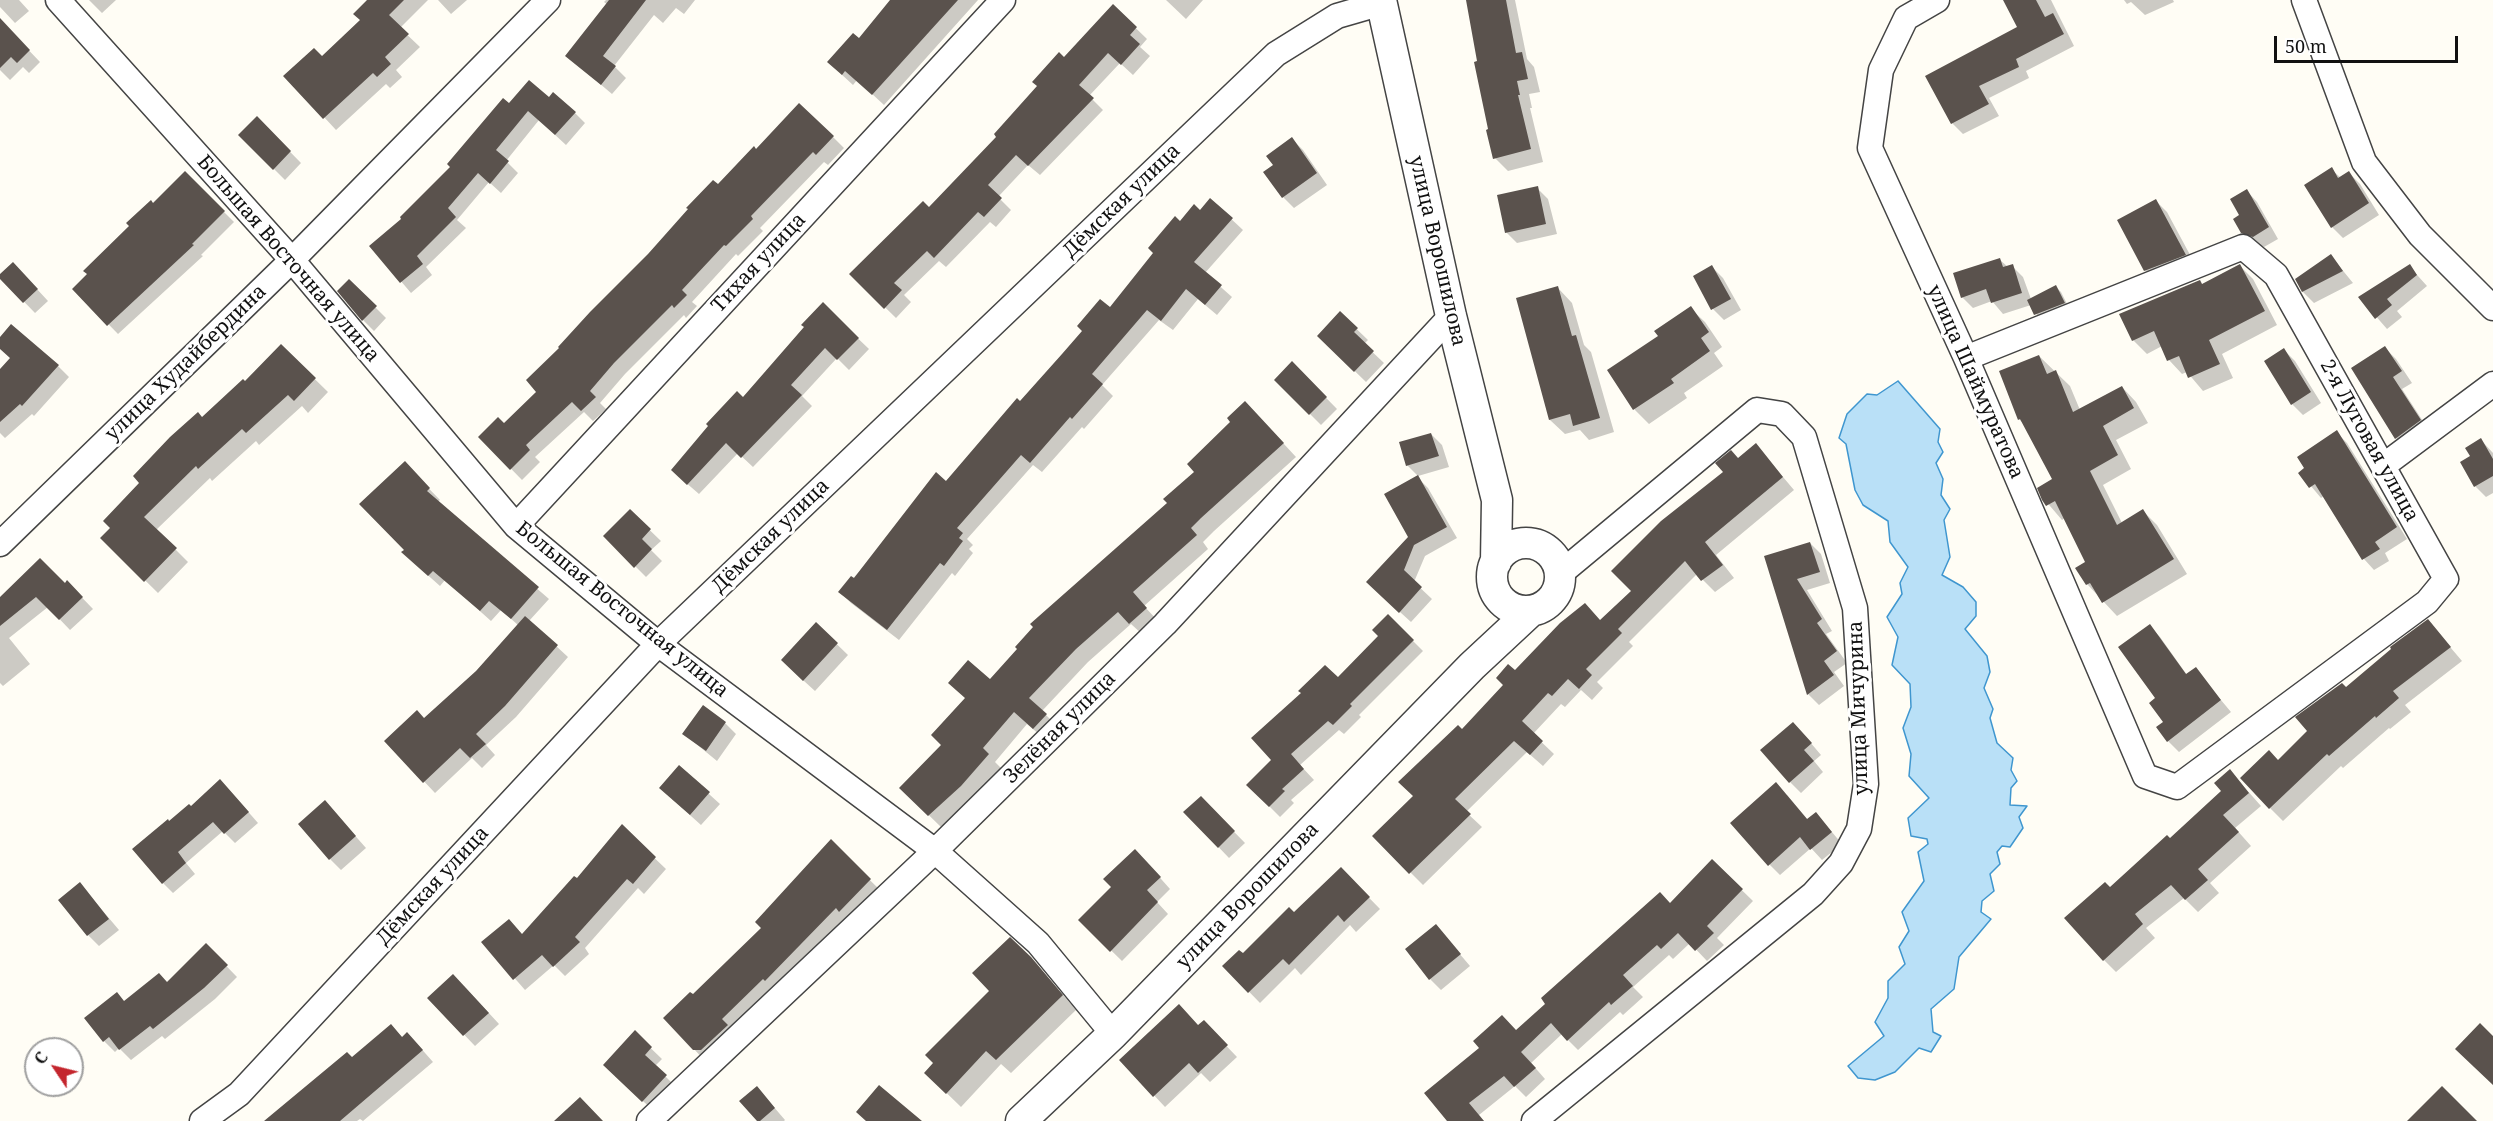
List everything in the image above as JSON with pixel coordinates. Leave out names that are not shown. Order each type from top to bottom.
[{"type":"street","name":"Большая Восточная улица","points":[[58,0],[292,260],[516,526],[658,644],[935,851],[1038,943],[1113,1034]]},
{"type":"street","name":"улица Худайбердина","points":[[0,544],[292,260],[548,0]]},
{"type":"street","name":"Тихая улица","points":[[516,526],[1003,0]]},
{"type":"street","name":"улица Шаймуратова","points":[[1936,0],[1906,18],[1881,70],[1870,148],[1966,358],[2145,776]]},
{"type":"street","points":[[2304,0],[2364,162],[2420,235],[2493,308]]},
{"type":"street","name":"улица Ворошилова","points":[[1382,2],[1451,316],[1497,500],[1496,562]]},
{"type":"street","name":"Дёмская улица","points":[[202,1121],[239,1094],[658,644],[1276,54],[1337,16],[1382,2]]},
{"type":"street","name":"2-я Луговая улица","points":[[1966,358],[2243,247],[2276,275],[2446,579],[2427,602],[2177,787],[2145,776]]},
{"type":"street","name":"Зелёная улица","points":[[649,1121],[935,851],[1165,624],[1451,316]]},
{"type":"street","points":[[2383,466],[2493,384]]},
{"type":"street","name":"улица Мичурина","points":[[1534,1121],[1813,894],[1841,863],[1859,829],[1866,784],[1855,608],[1804,437],[1782,414],[1757,410],[1561,573]]},
{"type":"street","name":"улица Ворошилова","points":[[1497,500],[1536,544]]},
{"type":"street","points":[[1522,543],[1536,544],[1553,555],[1561,573],[1560,587],[1553,598],[1543,608],[1530,612],[1511,608],[1496,594],[1492,575],[1496,562],[1510,547],[1522,543]]},
{"type":"street","name":"улица Ворошилова","points":[[1472,666],[1485,638],[1496,594]]},
{"type":"street","name":"улица Ворошилова","points":[[1021,1121],[1113,1034],[1472,666],[1530,612]]},
{"type":"water","points":[[1898,381],[1940,429],[1938,442],[1943,452],[1936,463],[1943,479],[1941,495],[1950,509],[1944,520],[1950,557],[1942,575],[1963,587],[1976,602],[1976,616],[1965,629],[1987,656],[1990,672],[1984,688],[1993,709],[1990,718],[1997,743],[2013,758],[2011,770],[2017,781],[2011,788],[2010,805],[2027,806],[2019,817],[2023,828],[2010,847],[2002,846],[1997,852],[2000,864],[1990,874],[1994,891],[1982,901],[1981,912],[1991,919],[1959,957],[1954,989],[1931,1009],[1933,1032],[1941,1036],[1931,1052],[1919,1048],[1895,1072],[1875,1080],[1858,1078],[1848,1066],[1884,1036],[1875,1022],[1888,998],[1888,981],[1905,964],[1899,947],[1909,931],[1902,912],[1924,881],[1918,852],[1928,844],[1927,839],[1911,836],[1908,818],[1929,798],[1909,776],[1911,754],[1903,728],[1911,707],[1910,684],[1892,665],[1898,637],[1887,617],[1902,594],[1900,583],[1908,567],[1890,542],[1888,521],[1863,505],[1855,490],[1846,444],[1839,438],[1847,414],[1867,394],[1877,395]]},
{"type":"building","points":[[367,0],[404,0],[389,15],[409,34],[385,57],[391,64],[377,77],[373,73],[323,119],[283,76],[314,48],[322,56],[360,20],[353,14]]},
{"type":"building","points":[[609,0],[646,0],[603,56],[616,66],[601,85],[565,56]]},
{"type":"building","points":[[890,0],[958,0],[872,95],[845,71],[842,75],[827,62],[853,33],[859,38]]},
{"type":"building","points":[[1466,0],[1506,0],[1516,53],[1522,52],[1528,79],[1517,81],[1520,95],[1518,95],[1531,149],[1493,159],[1474,62],[1477,61]]},
{"type":"building","points":[[2003,0],[2036,0],[2045,17],[2053,13],[2064,34],[2016,59],[2019,67],[1979,86],[1989,104],[1951,124],[1925,76],[2017,27]]},
{"type":"building","points":[[1113,4],[1137,27],[1130,35],[1140,44],[1121,65],[1108,53],[1079,85],[1094,98],[1028,166],[1016,155],[988,185],[1002,198],[984,217],[978,212],[934,258],[927,251],[894,283],[902,290],[884,309],[849,274],[923,201],[929,207],[996,137],[994,134],[1037,86],[1032,82],[1059,52],[1064,57]]},
{"type":"building","points":[[0,18],[30,50],[17,63],[11,57],[0,68]]},
{"type":"building","points":[[529,80],[549,97],[553,92],[576,112],[555,135],[528,111],[496,150],[509,161],[490,184],[478,173],[448,208],[456,217],[417,256],[423,264],[400,283],[369,246],[401,219],[400,217],[450,167],[447,164],[503,98],[509,103]]},
{"type":"building","points":[[799,103],[834,136],[816,155],[813,152],[751,216],[753,219],[726,246],[724,245],[682,290],[687,295],[674,308],[672,305],[614,363],[590,391],[596,397],[581,411],[572,402],[526,445],[530,450],[510,470],[478,437],[498,417],[504,423],[536,392],[526,380],[648,254],[688,209],[686,208],[713,180],[718,184],[754,146],[756,149]]},
{"type":"building","points":[[257,116],[291,151],[273,170],[238,135]]},
{"type":"building","points":[[1292,137],[1317,173],[1282,198],[1263,172],[1273,165],[1266,156]]},
{"type":"building","points":[[2332,167],[2338,178],[2349,171],[2369,203],[2331,228],[2304,185]]},
{"type":"building","points":[[185,171],[225,211],[192,244],[194,245],[107,326],[72,289],[87,274],[83,271],[129,226],[126,223],[151,200],[153,203]]},
{"type":"building","points":[[1538,186],[1546,224],[1505,233],[1497,195]]},
{"type":"building","points":[[2247,189],[2269,227],[2253,237],[2241,233],[2233,219],[2239,215],[2230,199]]},
{"type":"building","points":[[1210,198],[1233,218],[1194,262],[1222,285],[1205,305],[1186,289],[1161,321],[1147,310],[1092,374],[1103,384],[1072,419],[1070,417],[1030,463],[1021,455],[957,528],[963,533],[959,538],[963,541],[944,566],[940,563],[887,630],[838,592],[851,576],[854,578],[936,472],[946,481],[1017,398],[1020,401],[1082,331],[1077,326],[1100,299],[1110,307],[1153,253],[1148,248],[1175,216],[1180,221],[1194,204],[1200,210]]},
{"type":"building","points":[[2156,199],[2186,255],[2144,271],[2117,220]]},
{"type":"building","points":[[2331,254],[2343,271],[2302,292],[2295,279]]},
{"type":"building","points":[[2000,258],[2003,267],[2013,264],[2022,293],[1991,303],[1986,289],[1961,298],[1953,273]]},
{"type":"building","points":[[13,262],[38,289],[23,303],[0,279],[0,274]]},
{"type":"building","points":[[2240,264],[2265,311],[2209,340],[2220,364],[2188,378],[2179,356],[2167,361],[2154,331],[2132,341],[2119,314],[2200,280],[2202,284]]},
{"type":"building","points":[[2410,264],[2417,275],[2387,299],[2392,305],[2375,319],[2358,297]]},
{"type":"building","points":[[1712,265],[1731,299],[1711,310],[1693,276]]},
{"type":"building","points":[[349,279],[377,306],[362,321],[337,291]]},
{"type":"building","points":[[2056,285],[2065,303],[2034,315],[2027,300]]},
{"type":"building","points":[[1558,286],[1572,336],[1576,335],[1600,418],[1573,426],[1570,414],[1549,420],[1516,298]]},
{"type":"building","points":[[823,302],[859,338],[837,360],[825,348],[791,385],[802,395],[741,458],[726,443],[687,485],[671,470],[708,426],[706,424],[737,391],[743,397],[804,327],[801,325]]},
{"type":"building","points":[[1691,306],[1709,332],[1701,338],[1710,351],[1671,379],[1674,383],[1633,410],[1607,370],[1658,336],[1654,331]]},
{"type":"building","points":[[1340,311],[1358,328],[1354,332],[1374,351],[1354,372],[1317,336]]},
{"type":"building","points":[[11,324],[59,365],[22,406],[20,404],[0,422],[0,369],[10,358],[0,349],[0,337]]},
{"type":"building","points":[[281,344],[316,378],[294,401],[288,395],[246,433],[242,429],[198,469],[196,466],[144,517],[177,548],[144,582],[100,538],[110,528],[103,521],[139,483],[133,476],[170,437],[198,412],[202,417],[243,379],[245,381]]},
{"type":"building","points":[[2385,346],[2402,371],[2393,377],[2421,420],[2395,439],[2351,368]]},
{"type":"building","points":[[2284,348],[2311,392],[2291,405],[2264,361]]},
{"type":"building","points":[[2039,355],[2047,374],[2056,370],[2073,412],[2122,386],[2134,408],[2103,426],[2118,455],[2090,471],[2117,525],[2143,509],[2174,559],[2102,603],[2090,583],[2086,585],[2075,568],[2085,562],[2055,501],[2046,506],[2042,500],[2037,488],[2052,479],[2020,419],[2018,420],[1999,371]]},
{"type":"building","points":[[1292,361],[1327,397],[1309,415],[1274,380]]},
{"type":"building","points":[[1245,401],[1284,443],[1201,518],[1191,528],[1197,535],[1133,592],[1147,608],[1129,624],[1118,612],[1076,649],[1029,698],[1047,714],[1033,729],[1014,712],[983,748],[989,754],[961,786],[928,816],[899,788],[941,745],[931,735],[965,698],[948,683],[968,660],[990,679],[1033,627],[1030,624],[1167,503],[1163,499],[1194,472],[1187,464],[1230,422],[1227,418]]},
{"type":"building","points":[[2337,430],[2397,527],[2375,542],[2380,549],[2362,560],[2315,484],[2309,488],[2298,473],[2304,468],[2297,457]]},
{"type":"building","points":[[1431,433],[1439,456],[1406,466],[1399,442]]},
{"type":"building","points":[[2481,438],[2493,459],[2493,476],[2474,487],[2460,462],[2470,456],[2465,448]]},
{"type":"building","points":[[1756,443],[1783,477],[1705,542],[1723,565],[1701,581],[1685,561],[1618,629],[1622,633],[1586,669],[1592,675],[1579,689],[1568,679],[1552,696],[1548,693],[1522,721],[1543,741],[1530,755],[1514,741],[1455,799],[1471,814],[1409,874],[1372,836],[1413,796],[1398,782],[1458,725],[1462,729],[1503,685],[1496,678],[1508,664],[1515,670],[1560,623],[1585,603],[1600,620],[1631,591],[1611,571],[1661,521],[1723,472],[1715,463],[1731,450],[1738,458]]},
{"type":"building","points":[[405,461],[430,488],[427,491],[539,587],[511,619],[489,601],[480,611],[433,571],[428,576],[401,552],[404,550],[359,504]]},
{"type":"building","points":[[1418,475],[1447,527],[1414,545],[1404,570],[1422,587],[1399,613],[1366,582],[1408,537],[1384,494]]},
{"type":"building","points":[[630,509],[651,529],[642,539],[652,549],[634,568],[603,536]]},
{"type":"building","points":[[1810,542],[1820,572],[1797,579],[1822,619],[1817,623],[1837,651],[1824,661],[1834,675],[1807,695],[1764,556]]},
{"type":"building","points":[[40,558],[65,583],[67,580],[83,597],[59,620],[36,597],[0,626],[0,597]]},
{"type":"building","points":[[1388,614],[1414,640],[1350,704],[1352,706],[1333,725],[1328,721],[1291,754],[1304,769],[1282,789],[1285,791],[1269,807],[1246,785],[1271,760],[1251,738],[1301,693],[1298,691],[1325,665],[1338,677],[1378,636],[1372,630]]},
{"type":"building","points":[[525,616],[558,645],[505,706],[476,734],[486,744],[470,758],[460,748],[423,783],[384,741],[417,710],[424,718],[476,671]]},
{"type":"building","points":[[2428,619],[2451,647],[2393,691],[2399,698],[2329,756],[2327,754],[2269,809],[2240,778],[2269,750],[2278,760],[2307,731],[2295,717],[2342,683],[2346,687],[2391,649],[2390,647]]},
{"type":"building","points":[[816,622],[838,643],[803,681],[781,660]]},
{"type":"building","points":[[2150,624],[2186,674],[2196,667],[2221,700],[2167,742],[2156,727],[2163,722],[2149,703],[2155,698],[2118,647]]},
{"type":"building","points":[[703,705],[726,722],[706,751],[682,734]]},
{"type":"building","points":[[1793,722],[1812,743],[1804,750],[1814,761],[1789,783],[1760,750]]},
{"type":"building","points":[[679,765],[710,792],[690,815],[659,788]]},
{"type":"building","points":[[2230,769],[2249,793],[2223,815],[2239,832],[2198,869],[2208,880],[2185,900],[2171,885],[2135,914],[2143,924],[2103,961],[2064,918],[2105,882],[2110,887],[2167,835],[2170,838],[2221,791],[2214,783]]},
{"type":"building","points":[[220,779],[249,812],[224,834],[213,822],[178,852],[186,863],[162,884],[132,849],[168,819],[169,821],[189,804],[191,806]]},
{"type":"building","points":[[1776,782],[1807,819],[1816,812],[1832,832],[1810,850],[1800,837],[1768,866],[1730,823]]},
{"type":"building","points":[[1201,796],[1235,831],[1218,848],[1183,812]]},
{"type":"building","points":[[325,800],[356,836],[329,860],[298,824]]},
{"type":"building","points":[[622,824],[656,857],[633,884],[627,879],[575,937],[580,942],[553,967],[542,955],[513,980],[481,942],[509,919],[522,934],[574,876],[577,878]]},
{"type":"building","points":[[831,839],[871,879],[839,912],[836,908],[765,981],[763,979],[722,1019],[728,1025],[701,1050],[693,1050],[663,1018],[690,992],[693,994],[761,928],[755,922]]},
{"type":"building","points":[[1135,849],[1161,877],[1147,890],[1158,902],[1110,952],[1078,920],[1111,887],[1103,879]]},
{"type":"building","points":[[1712,859],[1743,889],[1707,926],[1714,933],[1695,951],[1678,933],[1661,949],[1657,945],[1623,975],[1633,986],[1611,1005],[1609,1002],[1567,1041],[1551,1023],[1521,1052],[1536,1068],[1514,1087],[1504,1076],[1469,1103],[1484,1121],[1447,1121],[1424,1093],[1479,1048],[1473,1041],[1502,1015],[1516,1030],[1545,1004],[1541,998],[1660,892],[1670,903]]},
{"type":"building","points":[[1341,867],[1370,897],[1344,922],[1338,915],[1289,965],[1283,959],[1248,993],[1222,966],[1239,950],[1243,953],[1289,907],[1294,912]]},
{"type":"building","points":[[80,882],[109,919],[87,936],[58,900]]},
{"type":"building","points":[[1436,924],[1461,954],[1429,980],[1405,949]]},
{"type":"building","points":[[1010,937],[1031,957],[1063,995],[996,1060],[986,1051],[946,1094],[924,1073],[933,1063],[925,1055],[989,991],[972,973]]},
{"type":"building","points":[[206,943],[228,965],[204,988],[153,1029],[150,1026],[119,1050],[109,1037],[103,1042],[84,1018],[117,992],[124,1001],[159,973],[167,982]]},
{"type":"building","points":[[453,974],[489,1013],[463,1036],[427,998]]},
{"type":"building","points":[[1179,1004],[1198,1025],[1204,1020],[1228,1045],[1198,1073],[1189,1063],[1153,1097],[1119,1060]]},
{"type":"building","points":[[2480,1023],[2493,1036],[2493,1085],[2455,1049]]},
{"type":"building","points":[[391,1024],[402,1037],[407,1032],[423,1050],[340,1121],[264,1121],[347,1052],[352,1057]]},
{"type":"building","points":[[635,1030],[652,1047],[645,1055],[667,1075],[642,1102],[603,1065]]},
{"type":"building","points":[[879,1085],[922,1121],[866,1121],[856,1112]]},
{"type":"building","points":[[757,1086],[775,1108],[760,1121],[757,1121],[739,1101]]},
{"type":"building","points":[[2442,1086],[2477,1121],[2407,1121]]},
{"type":"building","points":[[580,1097],[603,1121],[554,1121]]}]
